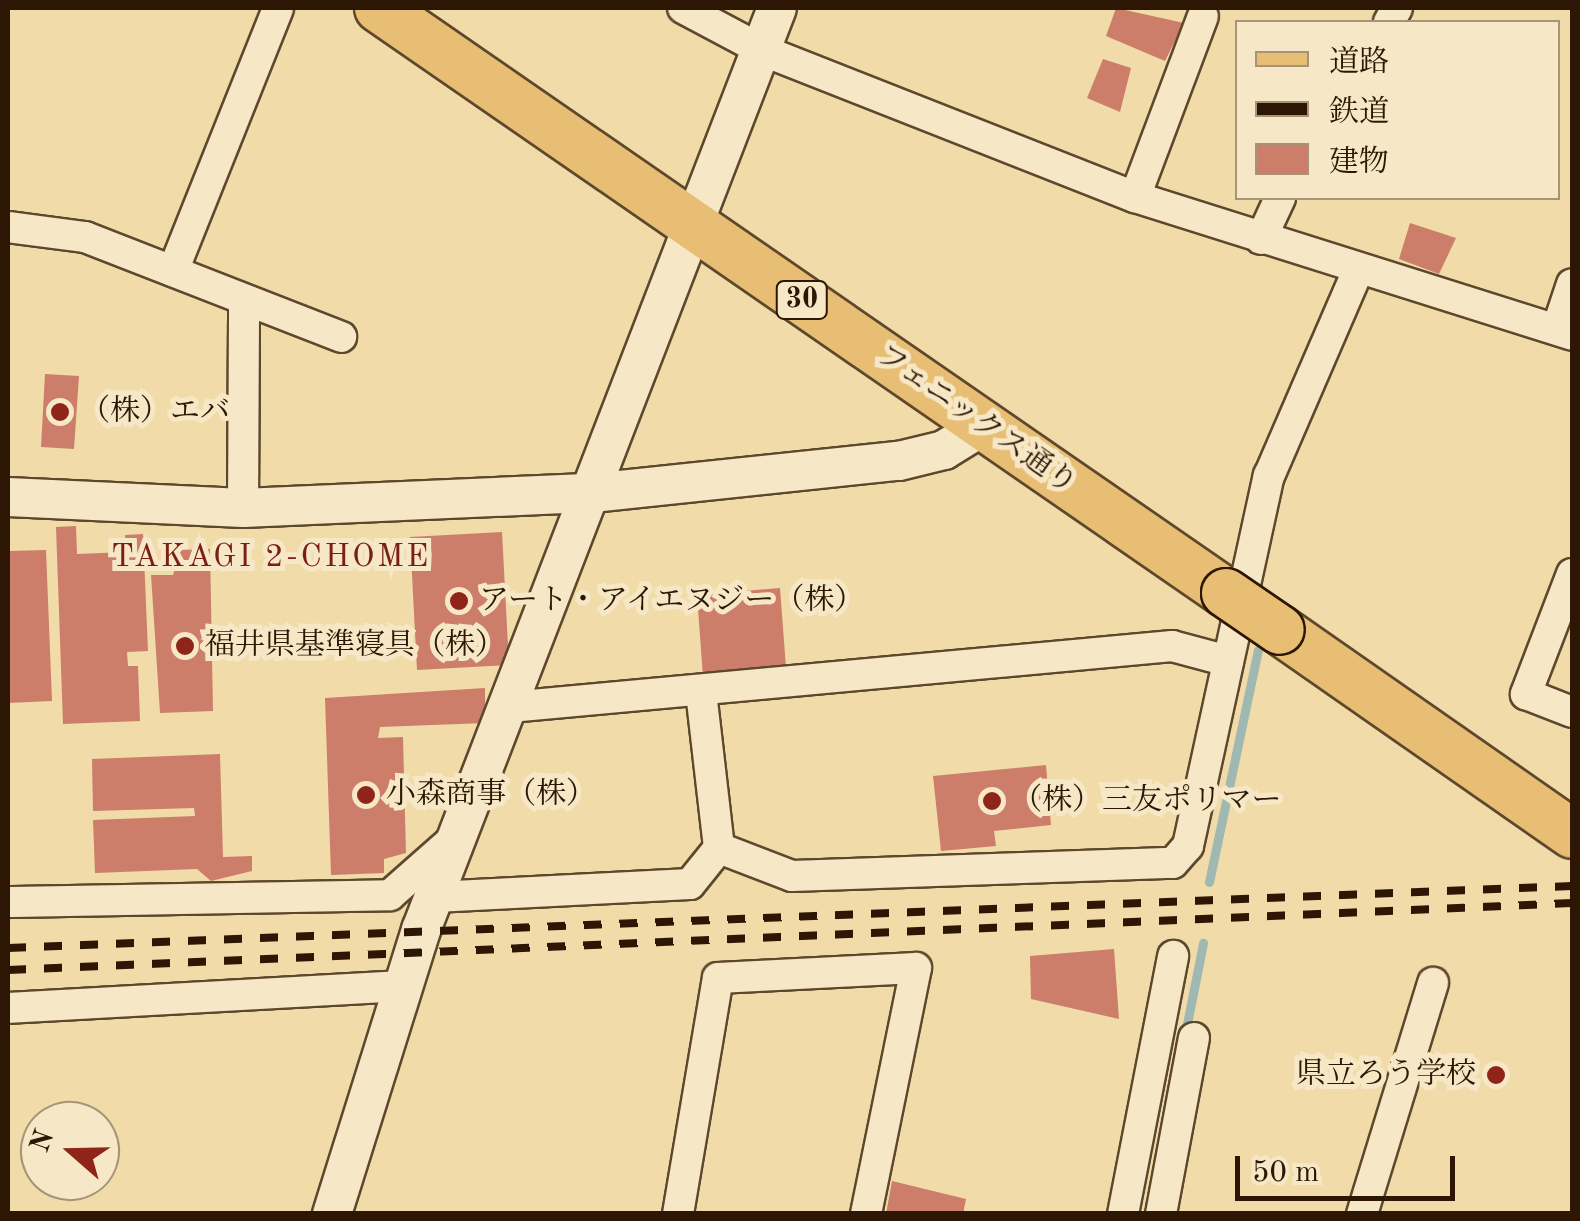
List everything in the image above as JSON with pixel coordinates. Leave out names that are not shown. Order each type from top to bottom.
[{"type":"main road","name":"フェニックス通り","points":[[379,8],[1569,831]]},
{"type":"street","points":[[173,271],[278,8]]},
{"type":"street","points":[[683,8],[764,51],[1135,197],[1358,270],[1565,332],[1572,284]]},
{"type":"street","points":[[332,1214],[434,896],[764,51],[776,8]]},
{"type":"street","points":[[1135,197],[1197,10]]},
{"type":"street","points":[[1262,238],[1279,200]]},
{"type":"street","points":[[8,228],[85,237],[341,337]]},
{"type":"street","points":[[720,848],[792,876],[1173,863],[1188,846],[1269,476],[1358,270]]},
{"type":"street","points":[[243,508],[244,300]]},
{"type":"street","points":[[8,497],[243,508],[592,493],[899,461],[944,450],[983,426]]},
{"type":"street","points":[[1572,574],[1526,694],[1572,712]]},
{"type":"street","points":[[510,707],[1172,646],[1228,661]]},
{"type":"street","points":[[434,896],[690,884],[720,848],[701,692]]},
{"type":"street","points":[[8,902],[390,895],[460,834]]},
{"type":"street","points":[[1123,1214],[1173,956]]},
{"type":"street","points":[[678,1214],[718,978],[916,968],[866,1214]]},
{"type":"street","points":[[1362,1214],[1433,984]]},
{"type":"street","points":[[8,1008],[402,986]]},
{"type":"street","points":[[1161,1214],[1194,1038]]},
{"type":"building","points":[[1116,8],[1184,23],[1165,61],[1106,36]]},
{"type":"building","points":[[1103,59],[1131,68],[1120,112],[1087,98]]},
{"type":"building","points":[[1410,223],[1456,238],[1439,274],[1399,259]]},
{"type":"building","name":"（株）エバ","points":[[45,374],[79,376],[74,449],[41,447]]},
{"type":"building","points":[[76,526],[77,554],[126,552],[125,535],[143,534],[148,651],[127,652],[128,666],[138,666],[140,721],[63,724],[56,527]]},
{"type":"building","name":"アート・アイエヌジー（株）","points":[[502,532],[509,665],[417,670],[410,537]]},
{"type":"building","name":"福井県基準寝具（株）","points":[[210,549],[213,711],[160,713],[151,575],[173,575],[181,550]]},
{"type":"building","points":[[46,550],[52,701],[8,703],[8,551]]},
{"type":"building","points":[[780,588],[786,668],[703,677],[697,595]]},
{"type":"building","name":"小森商事（株）","points":[[485,688],[485,723],[380,727],[378,738],[403,737],[406,853],[384,859],[384,873],[331,875],[325,698]]},
{"type":"building","points":[[220,754],[223,857],[252,856],[252,871],[211,881],[197,869],[95,873],[93,820],[195,816],[194,808],[93,811],[92,759]]},
{"type":"building","name":"（株）三友ポリマー","points":[[1046,765],[1051,825],[994,831],[996,846],[941,851],[933,776]]},
{"type":"building","points":[[1114,949],[1119,1019],[1031,999],[1030,956]]},
{"type":"building","points":[[892,1181],[966,1199],[963,1214],[886,1214]]},
{"type":"waterway","points":[[1209,882],[1258,650]]},
{"type":"waterway","points":[[1185,1034],[1203,943]]},
{"type":"railway","points":[[8,948],[1572,886]]},
{"type":"railway","points":[[8,970],[1572,903]]},
{"type":"place","name":"（株）エバ","points":[[60,412]]},
{"type":"place","name":"アート・アイエヌジー（株）","points":[[459,601]]},
{"type":"place","name":"福井県基準寝具（株）","points":[[185,646]]},
{"type":"place","name":"小森商事（株）","points":[[366,795]]},
{"type":"place","name":"（株）三友ポリマー","points":[[992,801]]},
{"type":"place","name":"県立ろう学校","points":[[1496,1075]]},
{"type":"district","name":"TAKAGI 2-CHOME","points":[[271,558]]}]
